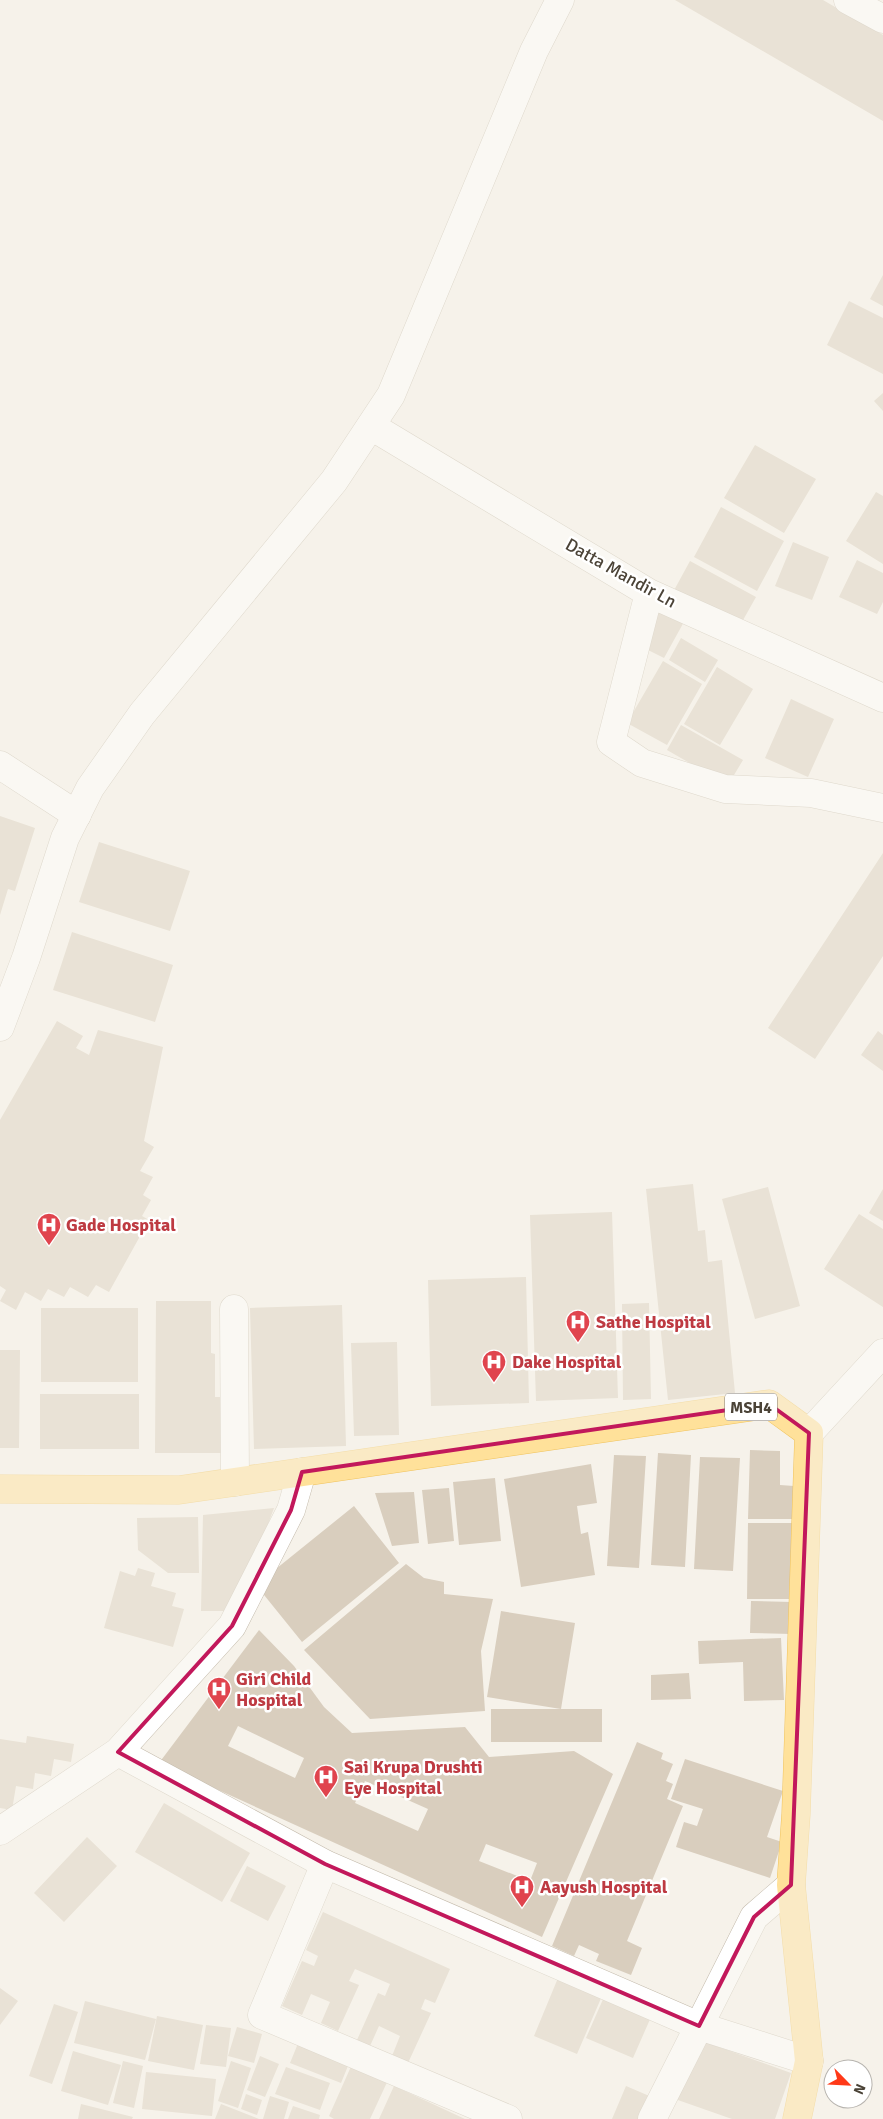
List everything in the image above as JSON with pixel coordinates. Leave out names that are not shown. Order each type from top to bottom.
[{"type":"main road","name":"MSH4","points":[[0,1489],[179,1490],[769,1404],[809,1432]]},
{"type":"main road","points":[[797,2119],[810,2061],[791,1885],[796,1814],[809,1432]]},
{"type":"street","points":[[0,1027],[26,958],[65,838],[90,788],[142,714],[334,481],[391,395],[534,51],[560,0]]},
{"type":"street","points":[[848,0],[883,19]]},
{"type":"street","name":"Datta Mandir Ln","points":[[371,426],[649,592],[883,698]]},
{"type":"street","points":[[649,592],[611,742],[642,763],[725,790],[811,793],[883,808]]},
{"type":"street","points":[[0,764],[77,815]]},
{"type":"street","points":[[234,1309],[235,1482]]},
{"type":"street","points":[[809,1432],[883,1353]]},
{"type":"street","points":[[0,1831],[118,1752],[232,1626],[291,1510],[302,1472]]},
{"type":"street","points":[[118,1752],[325,1864],[698,2026],[810,2061]]},
{"type":"street","points":[[325,1864],[262,2016],[479,2114],[508,2119]]},
{"type":"street","points":[[652,2119],[754,1917],[791,1885]]},
{"type":"highlighted area","points":[[769,1404],[809,1433],[791,1885],[754,1917],[699,2026],[325,1864],[118,1752],[232,1626],[291,1510],[302,1472]]},
{"type":"building","points":[[675,0],[823,0],[883,35],[883,121]]},
{"type":"building","points":[[883,275],[883,306],[870,299]]},
{"type":"building","points":[[849,301],[883,318],[883,374],[827,345]]},
{"type":"building","points":[[883,393],[883,411],[874,401]]},
{"type":"building","points":[[755,445],[816,479],[784,533],[724,498]]},
{"type":"building","points":[[876,492],[883,496],[883,564],[846,541]]},
{"type":"building","points":[[721,507],[784,541],[757,591],[694,557]]},
{"type":"building","points":[[793,542],[829,557],[812,600],[775,586]]},
{"type":"building","points":[[857,560],[883,573],[883,602],[877,614],[839,597]]},
{"type":"building","points":[[690,561],[756,597],[738,629],[672,594]]},
{"type":"building","points":[[659,605],[685,620],[664,658],[638,645]]},
{"type":"building","points":[[681,638],[718,660],[705,682],[669,660]]},
{"type":"building","points":[[663,661],[702,684],[667,745],[627,723]]},
{"type":"building","points":[[717,667],[753,689],[720,745],[684,724]]},
{"type":"building","points":[[791,699],[834,719],[808,777],[765,758]]},
{"type":"building","points":[[681,725],[743,760],[728,785],[667,750]]},
{"type":"building","points":[[0,816],[35,828],[15,891],[8,889],[0,915]]},
{"type":"building","points":[[99,842],[190,871],[170,931],[79,902]]},
{"type":"building","points":[[883,853],[883,956],[815,1059],[768,1028]]},
{"type":"building","points":[[72,932],[173,965],[155,1022],[53,990]]},
{"type":"building","points":[[57,1021],[83,1036],[76,1048],[89,1055],[98,1030],[163,1047],[144,1141],[154,1147],[140,1171],[153,1177],[143,1195],[151,1200],[142,1216],[149,1220],[109,1292],[96,1285],[88,1297],[70,1287],[64,1297],[48,1289],[41,1301],[25,1292],[16,1310],[0,1301],[6,1290],[0,1286],[0,1120]]},
{"type":"building","points":[[878,1031],[883,1035],[883,1071],[861,1055]]},
{"type":"building","points":[[693,1184],[698,1231],[705,1230],[708,1262],[722,1260],[735,1393],[668,1400],[646,1189]]},
{"type":"building","points":[[768,1187],[800,1306],[755,1319],[722,1199]]},
{"type":"building","points":[[883,1189],[883,1221],[869,1213]]},
{"type":"building","points":[[612,1212],[618,1398],[536,1401],[530,1215]]},
{"type":"building","points":[[859,1214],[883,1229],[883,1307],[824,1269]]},
{"type":"building","points":[[526,1277],[529,1403],[431,1406],[428,1280]]},
{"type":"building","points":[[156,1301],[211,1301],[211,1353],[215,1354],[215,1397],[228,1397],[228,1453],[155,1453]]},
{"type":"building","points":[[649,1303],[651,1399],[623,1400],[622,1304]]},
{"type":"building","points":[[342,1305],[346,1446],[254,1449],[250,1308]]},
{"type":"building","points":[[41,1308],[138,1308],[138,1382],[41,1382]]},
{"type":"building","points":[[397,1342],[399,1435],[354,1436],[351,1343]]},
{"type":"building","points":[[0,1350],[20,1350],[19,1448],[0,1448]]},
{"type":"building","points":[[40,1394],[139,1394],[139,1449],[40,1449]]},
{"type":"building","points":[[750,1450],[780,1451],[780,1485],[794,1486],[793,1519],[748,1519]]},
{"type":"building","points":[[658,1453],[691,1455],[685,1567],[651,1565]]},
{"type":"building","points":[[614,1455],[646,1456],[639,1568],[607,1566]]},
{"type":"building","points":[[700,1457],[740,1458],[733,1571],[694,1569]]},
{"type":"building","points":[[591,1464],[597,1503],[577,1506],[581,1534],[588,1532],[595,1575],[521,1587],[504,1479]]},
{"type":"building","points":[[495,1478],[501,1541],[459,1545],[453,1482]]},
{"type":"building","points":[[449,1488],[454,1541],[428,1544],[422,1490]]},
{"type":"building","points":[[414,1492],[419,1543],[392,1546],[375,1493]]},
{"type":"building","points":[[354,1506],[399,1563],[302,1642],[256,1585]]},
{"type":"building","points":[[274,1508],[236,1611],[201,1611],[203,1515]]},
{"type":"building","points":[[198,1517],[199,1573],[168,1573],[138,1550],[137,1518]]},
{"type":"building","points":[[748,1523],[794,1523],[793,1599],[747,1599]]},
{"type":"building","points":[[406,1564],[424,1578],[444,1582],[444,1594],[493,1599],[481,1651],[485,1711],[370,1719],[304,1650]]},
{"type":"building","points":[[138,1568],[155,1573],[151,1586],[176,1593],[172,1606],[184,1609],[173,1647],[104,1628],[120,1571],[135,1576]]},
{"type":"building","points":[[751,1601],[792,1602],[791,1634],[750,1633]]},
{"type":"building","points":[[501,1611],[575,1623],[561,1709],[487,1697]]},
{"type":"building","points":[[259,1630],[294,1666],[324,1707],[352,1733],[465,1727],[489,1757],[574,1751],[613,1774],[542,1937],[159,1763]],"holes":[[[238,1726],[304,1758],[295,1778],[228,1746]],[[365,1781],[428,1809],[418,1831],[355,1803]],[[486,1844],[537,1863],[530,1881],[479,1861]]]},
{"type":"building","points":[[781,1638],[784,1700],[744,1701],[743,1662],[699,1664],[698,1641]]},
{"type":"building","points":[[689,1673],[691,1699],[651,1700],[651,1675]]},
{"type":"building","points":[[491,1709],[602,1709],[602,1742],[491,1742]]},
{"type":"building","points":[[27,1736],[74,1744],[71,1762],[54,1759],[51,1776],[35,1773],[33,1789],[16,1786],[12,1810],[0,1808],[0,1739],[26,1743]]},
{"type":"building","points":[[637,1742],[663,1753],[661,1759],[673,1764],[666,1781],[673,1784],[667,1799],[683,1806],[627,1941],[642,1948],[631,1975],[596,1961],[599,1954],[579,1945],[574,1956],[552,1946]]},
{"type":"building","points":[[685,1759],[783,1791],[767,1837],[782,1842],[770,1878],[676,1847],[684,1822],[697,1826],[703,1809],[671,1799]]},
{"type":"building","points":[[164,1803],[250,1853],[222,1902],[135,1852]]},
{"type":"building","points":[[87,1837],[117,1866],[64,1922],[34,1893]]},
{"type":"building","points":[[247,1866],[286,1886],[268,1921],[230,1901]]},
{"type":"building","points":[[323,1912],[450,1969],[435,2003],[425,1999],[421,2009],[431,2013],[408,2063],[392,2056],[400,2036],[379,2026],[370,2046],[357,2040],[378,1993],[385,1996],[390,1984],[355,1969],[349,1981],[359,1985],[338,2031],[321,2023],[330,2002],[311,1994],[302,2015],[282,2006],[302,1961],[314,1966],[318,1956],[306,1950]]},
{"type":"building","points":[[558,1978],[602,1996],[577,2054],[534,2036]]},
{"type":"building","points":[[0,1988],[18,2001],[0,2025]]},
{"type":"building","points":[[604,1997],[651,2017],[633,2058],[586,2038]]},
{"type":"building","points":[[85,2001],[156,2019],[145,2060],[74,2043]]},
{"type":"building","points":[[54,2004],[78,2012],[52,2084],[29,2076]]},
{"type":"building","points":[[157,2016],[203,2025],[194,2070],[148,2061]]},
{"type":"building","points":[[206,2025],[231,2028],[226,2067],[200,2064]]},
{"type":"building","points":[[237,2027],[262,2034],[254,2063],[228,2056]]},
{"type":"building","points":[[696,2039],[791,2073],[775,2119],[732,2119],[675,2099]]},
{"type":"building","points":[[299,2041],[350,2061],[341,2083],[290,2063]]},
{"type":"building","points":[[73,2051],[121,2065],[108,2105],[61,2091]]},
{"type":"building","points":[[260,2056],[279,2064],[265,2097],[247,2090]]},
{"type":"building","points":[[123,2061],[143,2066],[134,2108],[113,2103]]},
{"type":"building","points":[[231,2061],[251,2068],[238,2108],[218,2101]]},
{"type":"building","points":[[353,2062],[389,2078],[370,2119],[334,2119],[329,2116]]},
{"type":"building","points":[[286,2067],[330,2083],[320,2110],[275,2094]]},
{"type":"building","points":[[146,2072],[216,2079],[212,2116],[142,2109]]},
{"type":"building","points":[[394,2086],[465,2119],[379,2119]]},
{"type":"building","points":[[626,2086],[654,2098],[645,2119],[612,2119]]},
{"type":"building","points":[[246,2094],[262,2100],[257,2115],[241,2109]]},
{"type":"building","points":[[270,2096],[289,2102],[284,2119],[263,2119]]},
{"type":"building","points":[[81,2104],[133,2117],[132,2119],[78,2119]]},
{"type":"building","points":[[221,2104],[259,2119],[215,2119]]},
{"type":"building","points":[[293,2106],[320,2115],[319,2119],[288,2119]]},
{"type":"place","name":"Gade Hospital","points":[[49,1246]]},
{"type":"place","name":"Sathe Hospital","points":[[578,1343]]},
{"type":"place","name":"Dake Hospital","points":[[494,1383]]},
{"type":"place","name":"Giri Child Hospital","points":[[219,1710]]},
{"type":"place","name":"Sai Krupa Drushti Eye Hospital","points":[[326,1798]]},
{"type":"place","name":"Aayush Hospital","points":[[522,1908]]}]
